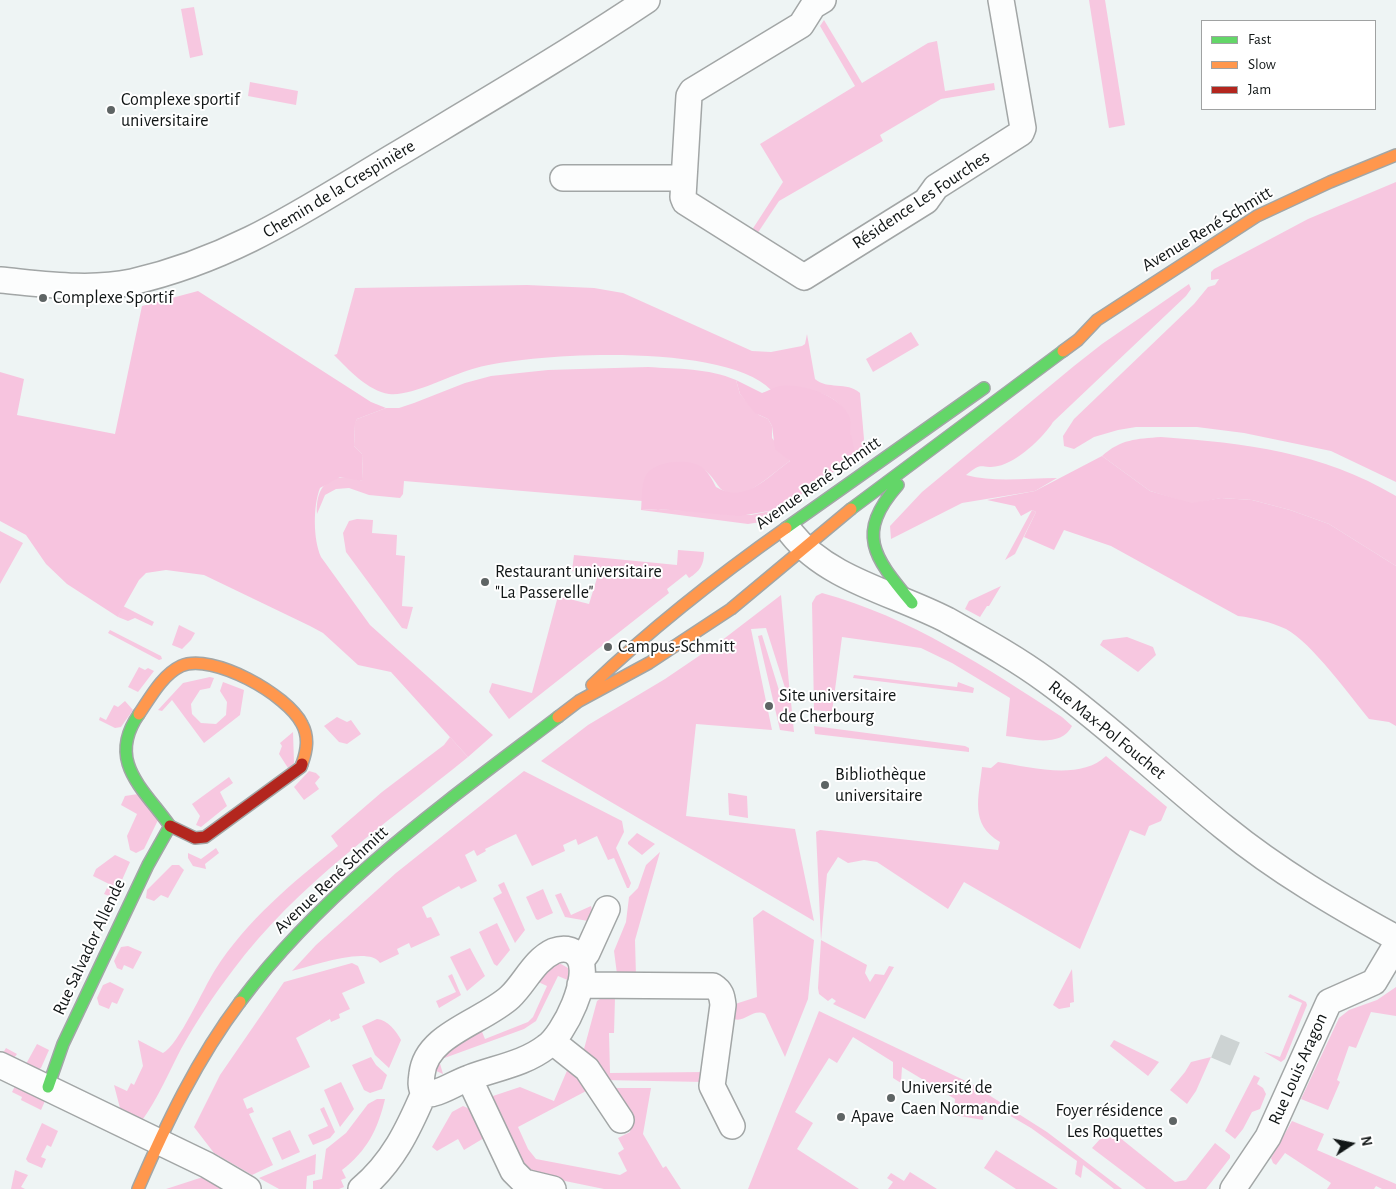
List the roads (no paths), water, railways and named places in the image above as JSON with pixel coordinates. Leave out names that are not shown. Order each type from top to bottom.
[{"type":"main road","name":"Avenue René Schmitt","points":[[1071,330],[1097,320],[1256,216],[1330,182],[1396,156]]},
{"type":"main road","name":"Avenue René Schmitt","points":[[578,701],[606,688],[687,640],[739,602],[827,527],[1078,340],[1097,320]]},
{"type":"main road","name":"Avenue René Schmitt","points":[[138,1189],[158,1142],[196,1069],[228,1018],[290,941],[317,913],[386,851],[468,785],[578,701],[601,674],[636,644],[786,527],[998,379]]},
{"type":"main road","points":[[912,603],[881,565],[875,553],[873,530],[875,516],[886,496],[936,447]]},
{"type":"main road","points":[[190,664],[212,664],[269,690],[294,711],[302,723],[306,742],[305,756],[301,768],[204,837],[195,838],[170,826],[130,767],[124,747],[127,735],[138,715],[169,676],[180,667],[190,664]]},
{"type":"main road","name":"Rue Salvador Allende","points":[[48,1088],[63,1044],[140,882],[170,826]]},
{"type":"street","name":"Chemin de la Crespinière","points":[[0,280],[98,286],[131,282],[221,254],[271,231],[579,46],[647,0]]},
{"type":"street","name":"Résidence Les Fourches","points":[[823,0],[813,6],[801,24],[692,90],[689,96],[684,178],[685,202],[804,277],[926,201],[936,187],[1021,133],[1023,128],[1001,0]]},
{"type":"street","points":[[563,178],[684,178]]},
{"type":"street","name":"Rue Max-Pol Fouchet","points":[[786,527],[803,548],[823,564],[912,603],[971,633],[1045,679],[1261,855],[1338,906],[1396,938]]},
{"type":"street","points":[[424,1093],[434,1094],[469,1078],[527,1058],[553,1042],[566,1021],[587,953],[607,909]]},
{"type":"street","name":"Rue Louis Aragon","points":[[1234,1189],[1268,1137],[1329,1002],[1374,982],[1396,945]]},
{"type":"street","points":[[361,1189],[379,1172],[399,1147],[424,1093],[421,1082],[422,1067],[431,1050],[462,1027],[506,1001],[536,966],[550,953],[561,948],[568,949],[578,956],[580,973]]},
{"type":"street","points":[[580,973],[713,986],[721,993],[723,1005],[712,1086],[732,1126]]},
{"type":"street","points":[[553,1042],[586,1069],[621,1120]]},
{"type":"street","points":[[0,1065],[207,1165],[248,1189]]},
{"type":"street","points":[[469,1078],[513,1171],[524,1182],[553,1189]]},
{"type":"tunnel","points":[[1216,1046],[1235,1054]]},
{"type":"place","name":"Complexe sportif universitaire","points":[[111,110]]},
{"type":"place","name":"Complexe Sportif","points":[[43,298]]},
{"type":"place","name":"Restaurant universitaire \"La Passerelle\"","points":[[485,582]]},
{"type":"place","name":"Campus-Schmitt","points":[[608,647]]},
{"type":"place","name":"Site universitaire de Cherbourg","points":[[769,706]]},
{"type":"place","name":"Bibliothèque universitaire","points":[[825,785]]},
{"type":"place","name":"Université de Caen Normandie","points":[[891,1098]]},
{"type":"place","name":"Apave","points":[[841,1117]]},
{"type":"place","name":"Foyer résidence Les Roquettes","points":[[1173,1121]]}]
